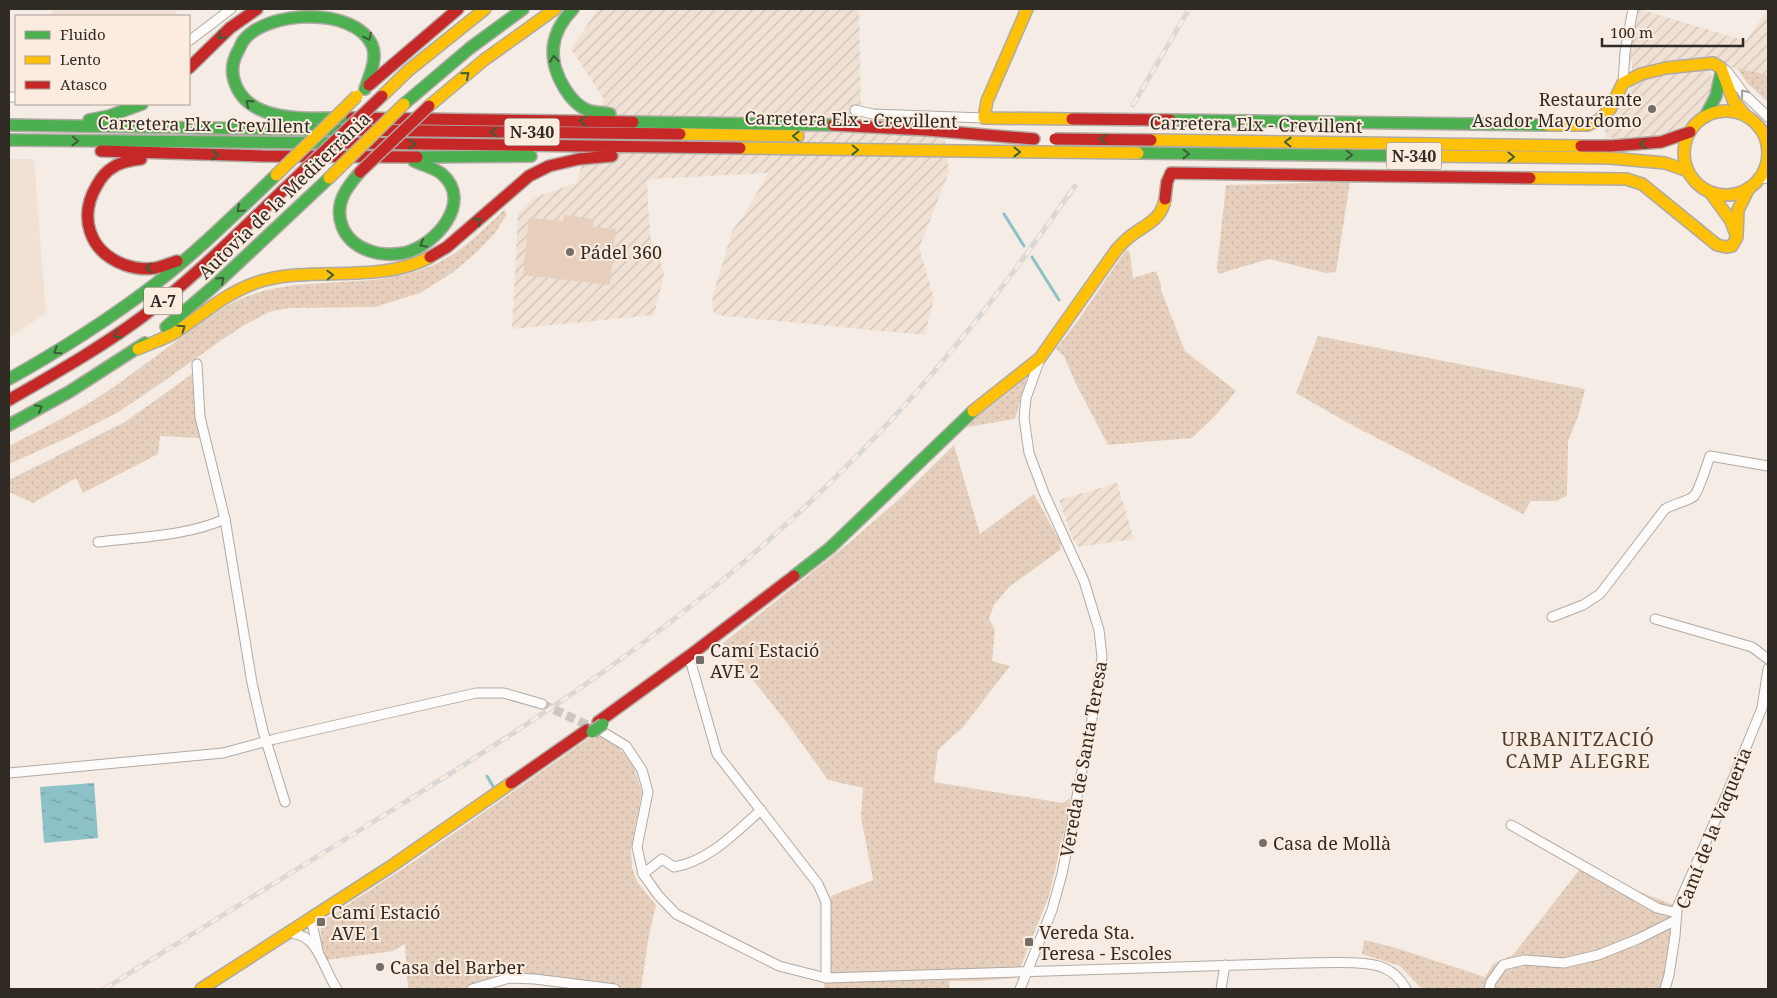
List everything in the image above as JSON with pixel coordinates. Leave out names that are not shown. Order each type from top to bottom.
[{"type":"main road","points":[[190,67],[223,34],[257,9]]},
{"type":"main road","points":[[9,378],[44,359],[136,299],[194,252],[361,92],[396,60],[458,9]]},
{"type":"main road","name":"Autovia de la Mediterrània","points":[[9,400],[85,355],[159,304],[298,176],[409,70],[486,9]]},
{"type":"main road","name":"Autovia de la Mediterrània","points":[[9,425],[69,392],[138,349],[176,319],[329,178],[404,104],[470,48],[523,9]]},
{"type":"main road","points":[[379,157],[414,161],[428,165],[439,171],[448,180],[454,192],[455,203],[453,210],[443,228],[432,239],[402,253],[384,255],[367,252],[353,243],[344,231],[338,216],[339,203],[344,190],[428,106],[484,60],[555,9]]},
{"type":"main road","points":[[573,9],[564,17],[554,38],[552,60],[559,82],[572,99],[587,110],[624,116],[729,123]]},
{"type":"main road","points":[[1027,9],[987,101],[984,118],[1588,125],[1600,121],[1610,110],[1623,83],[1637,75],[1653,70],[1713,63],[1721,68],[1733,100],[1745,116],[1756,124],[1766,137],[1768,149],[1765,175],[1749,188],[1730,195],[1710,192]]},
{"type":"main road","points":[[361,92],[373,67],[371,37],[362,26],[345,15],[325,10],[302,10],[278,16],[260,25],[245,36],[236,51],[233,67],[234,80],[240,95],[254,107],[270,115],[857,126],[1034,138]]},
{"type":"main road","points":[[1705,117],[1714,102],[1720,86],[1721,68]]},
{"type":"main road","points":[[32,125],[89,120],[109,116],[139,105]]},
{"type":"main road","points":[[1705,117],[1716,112],[1733,112],[1745,116]]},
{"type":"main road","name":"N-340","points":[[1690,132],[1705,117]]},
{"type":"main road","name":"Carretera Elx - Crevillent","points":[[9,125],[1611,146],[1661,142],[1690,132]]},
{"type":"main road","points":[[1688,171],[1684,153],[1686,140],[1690,132]]},
{"type":"main road","name":"Carretera Elx - Crevillent","points":[[9,140],[1610,158],[1665,163],[1688,171]]},
{"type":"main road","points":[[9,146],[186,155],[379,157],[624,155],[826,150]]},
{"type":"main road","points":[[186,155],[150,157],[115,166],[96,184],[87,207],[87,220],[91,235],[99,248],[108,258],[119,265],[135,269],[154,268],[172,264],[194,252]]},
{"type":"main road","points":[[138,349],[174,333],[234,291],[265,280],[295,276],[387,270],[422,261],[447,247],[529,176],[549,166],[579,158],[624,155]]},
{"type":"main road","name":"N-340","points":[[1688,171],[1691,177],[1710,192]]},
{"type":"main road","points":[[201,989],[312,920],[596,728],[830,548],[963,419],[1038,364],[1117,249],[1129,237],[1160,215],[1166,202],[1168,177],[1171,173],[1626,179],[1642,184],[1717,245],[1725,248],[1732,246],[1736,241],[1737,217],[1741,201],[1749,188]]},
{"type":"main road","points":[[1710,192],[1731,221],[1736,236]]},
{"type":"main road","points":[[207,989],[295,934],[312,920]]},
{"type":"street","points":[[190,40],[231,9]]},
{"type":"street","points":[[1623,83],[1625,52],[1633,9]]},
{"type":"street","points":[[1721,68],[1727,71],[1744,94],[1768,117]]},
{"type":"street","points":[[855,110],[873,114],[984,118]]},
{"type":"street","points":[[197,364],[200,417],[225,519],[252,683],[263,731],[285,802]]},
{"type":"street","name":"Vereda de Santa Teresa","points":[[1020,989],[1052,910],[1062,874],[1097,693],[1102,657],[1098,630],[1084,581],[1044,493],[1029,453],[1024,418],[1027,394],[1038,364]]},
{"type":"street","points":[[1552,617],[1583,605],[1600,594],[1665,509],[1674,503],[1694,496],[1710,456],[1768,466]]},
{"type":"street","points":[[98,542],[210,526],[225,519]]},
{"type":"street","points":[[1655,619],[1752,647],[1768,659]]},
{"type":"street","points":[[689,658],[717,754],[818,884],[826,902],[826,978]]},
{"type":"street","name":"Camí de la Vaqueria","points":[[1665,989],[1669,975],[1677,908],[1762,708],[1768,669]]},
{"type":"street","points":[[9,774],[223,752],[476,693],[504,693],[542,704]]},
{"type":"street","points":[[596,728],[626,746],[642,770],[648,792],[637,847],[643,874],[658,895],[676,914],[779,966],[826,978],[1225,965],[1358,963],[1384,967],[1401,980],[1406,989]]},
{"type":"street","points":[[643,874],[662,859],[674,867],[685,865],[717,849],[760,810]]},
{"type":"street","points":[[1511,825],[1657,908],[1677,917]]},
{"type":"street","points":[[1489,989],[1491,982],[1503,965],[1524,960],[1564,963],[1598,955],[1638,939],[1677,917]]},
{"type":"street","points":[[312,920],[319,954],[325,969],[337,989]]},
{"type":"street","points":[[295,934],[309,940],[319,954]]},
{"type":"street","points":[[1221,989],[1225,965]]},
{"type":"street","points":[[472,989],[509,978],[535,979],[615,989]]},
{"type":"shaded area","points":[[53,9],[176,9],[176,15],[52,15]]},
{"type":"shaded area","points":[[598,9],[859,9],[861,118],[943,124],[949,172],[919,248],[934,298],[925,335],[724,316],[714,313],[712,305],[713,295],[732,231],[744,215],[768,173],[650,179],[647,182],[650,236],[660,259],[664,275],[654,315],[512,329],[518,214],[535,197],[576,183],[604,99],[571,49]]},
{"type":"shaded area","points":[[1639,9],[1746,41],[1768,9],[1768,75],[1731,67],[1716,60],[1707,60],[1716,91],[1705,108],[1676,132],[1656,138],[1606,138],[1605,126],[1632,83],[1632,64],[1627,51]]},
{"type":"shaded area","points":[[1737,68],[1768,75],[1768,102],[1747,83]]},
{"type":"shaded area","points":[[9,159],[34,159],[46,313],[9,338]]},
{"type":"shaded area","points":[[1350,182],[1336,272],[1326,273],[1269,259],[1218,274],[1217,268],[1226,185]]},
{"type":"shaded area","points":[[504,210],[507,214],[495,233],[475,254],[452,273],[420,293],[375,307],[289,308],[269,312],[223,339],[117,413],[9,464],[9,446],[65,417],[105,393],[206,319],[230,304],[259,292],[283,287],[378,279],[426,268],[458,251]]},
{"type":"shaded area","name":"Pádel 360","points":[[564,215],[594,219],[593,227],[616,229],[610,285],[523,275],[529,218],[563,221]]},
{"type":"shaded area","points":[[1126,250],[1130,252],[1133,278],[1156,271],[1161,284],[1161,290],[1185,351],[1236,391],[1217,414],[1192,438],[1108,445],[1076,384],[1064,356],[1056,349]]},
{"type":"shaded area","points":[[1318,336],[1585,389],[1578,417],[1568,441],[1567,496],[1556,501],[1531,501],[1523,514],[1348,423],[1296,393]]},
{"type":"shaded area","points":[[192,374],[195,412],[201,438],[160,436],[158,454],[83,493],[76,478],[33,503],[9,492],[9,480],[125,422]]},
{"type":"shaded area","points":[[1027,378],[1015,419],[967,427],[976,418]]},
{"type":"shaded area","points":[[954,445],[980,534],[1034,494],[1061,543],[1060,550],[1009,587],[994,605],[989,619],[995,630],[992,661],[1010,666],[963,727],[938,750],[934,782],[1063,803],[1070,798],[1069,810],[1049,896],[1016,978],[950,981],[949,989],[824,989],[831,896],[873,880],[861,817],[863,788],[828,780],[784,719],[723,643],[849,543],[899,499]]},
{"type":"shaded area","points":[[1117,483],[1134,539],[1079,547],[1073,540],[1059,500]]},
{"type":"shaded area","points":[[595,734],[616,745],[633,764],[642,792],[631,849],[632,868],[638,883],[656,905],[649,935],[641,989],[618,989],[542,980],[492,982],[466,989],[408,989],[405,944],[393,951],[327,960],[322,947],[320,923],[413,862]]},
{"type":"shaded area","points":[[1580,869],[1674,905],[1665,973],[1660,989],[1422,989],[1400,966],[1362,954],[1364,940],[1393,947],[1485,977],[1493,964],[1513,955]]},
{"type":"water","points":[[94,783],[98,838],[44,843],[40,787]]},
{"type":"waterway","points":[[1004,214],[1024,246]]},
{"type":"waterway","points":[[1032,257],[1059,300]]},
{"type":"waterway","points":[[487,776],[494,788]]},
{"type":"tunnel","points":[[542,704],[596,729]]},
{"type":"railway","points":[[1133,105],[1189,9]]},
{"type":"railway","points":[[104,989],[445,777],[585,685],[675,619],[718,584],[812,500],[861,452],[907,402],[984,310],[1075,186]]},
{"type":"traffic: fast","points":[[404,104],[470,48],[523,9]]},
{"type":"traffic: fast","points":[[573,9],[565,18],[555,38],[553,48],[555,68],[565,89],[577,104],[590,111],[610,114]]},
{"type":"traffic: fast","points":[[352,118],[284,116],[253,106],[241,95],[234,80],[233,69],[236,54],[243,41],[254,31],[270,23],[289,18],[329,18],[347,24],[362,32],[372,45],[374,56],[371,73],[365,89]]},
{"type":"traffic: fast","points":[[1705,117],[1716,96],[1721,73]]},
{"type":"traffic: fast","points":[[89,120],[109,116],[139,105]]},
{"type":"traffic: fast","points":[[1170,120],[1548,125]]},
{"type":"traffic: fast","points":[[633,122],[833,125]]},
{"type":"traffic: fast","points":[[9,125],[343,130]]},
{"type":"traffic: fast","points":[[9,140],[344,143]]},
{"type":"traffic: fast","points":[[1138,153],[1419,156]]},
{"type":"traffic: fast","points":[[417,157],[531,156]]},
{"type":"traffic: fast","points":[[360,172],[346,190],[340,203],[339,211],[344,231],[353,242],[370,251],[386,254],[404,253],[428,242],[438,232],[447,221],[454,197],[451,185],[442,174],[414,161]]},
{"type":"traffic: fast","points":[[9,379],[83,335],[154,285],[201,246],[276,175]]},
{"type":"traffic: fast","points":[[166,327],[214,286],[329,178]]},
{"type":"traffic: fast","points":[[9,425],[69,392],[145,343]]},
{"type":"traffic: fast","points":[[794,576],[830,548],[973,411]]},
{"type":"traffic: fast","points":[[592,732],[603,724]]},
{"type":"traffic: slow","points":[[382,96],[409,70],[485,9]]},
{"type":"traffic: slow","points":[[429,106],[484,60],[555,9]]},
{"type":"traffic: slow","points":[[1027,9],[987,101],[984,118],[1072,119]]},
{"type":"traffic: slow","points":[[1548,125],[1588,125],[1599,120],[1610,109],[1623,83],[1641,74],[1666,68],[1713,63],[1721,68],[1733,100],[1745,115]]},
{"type":"traffic: slow","points":[[276,175],[357,96]]},
{"type":"traffic: slow","points":[[329,178],[404,104]]},
{"type":"traffic: slow","points":[[1726,111],[1742,114],[1761,130],[1765,137],[1768,153],[1765,169],[1749,188],[1742,192],[1726,195],[1710,192],[1691,176],[1687,169],[1684,153],[1687,137],[1703,118],[1710,114],[1726,111]]},
{"type":"traffic: slow","points":[[680,134],[798,136]]},
{"type":"traffic: slow","points":[[1151,140],[1581,146]]},
{"type":"traffic: slow","points":[[740,148],[1044,152]]},
{"type":"traffic: slow","points":[[1044,152],[1138,153]]},
{"type":"traffic: slow","points":[[1419,156],[1610,158],[1665,163],[1688,171]]},
{"type":"traffic: slow","points":[[1530,178],[1626,179],[1642,184],[1717,245],[1726,247],[1732,246],[1737,237],[1738,210],[1749,188]]},
{"type":"traffic: slow","points":[[1710,192],[1731,221],[1735,232]]},
{"type":"traffic: slow","points":[[973,411],[1040,358],[1117,249],[1161,212],[1165,199]]},
{"type":"traffic: slow","points":[[138,349],[176,332],[229,295],[252,284],[285,276],[391,270],[411,265],[430,257]]},
{"type":"traffic: slow","points":[[201,989],[390,867],[511,783]]},
{"type":"traffic: jam","points":[[190,67],[230,28],[257,9]]},
{"type":"traffic: jam","points":[[369,85],[458,9]]},
{"type":"traffic: jam","points":[[298,176],[382,96]]},
{"type":"traffic: jam","points":[[360,172],[429,106]]},
{"type":"traffic: jam","points":[[352,118],[633,122]]},
{"type":"traffic: jam","points":[[1072,119],[1170,120]]},
{"type":"traffic: jam","points":[[833,125],[927,130],[1034,139]]},
{"type":"traffic: jam","points":[[343,130],[680,134]]},
{"type":"traffic: jam","points":[[1581,146],[1661,142],[1690,132]]},
{"type":"traffic: jam","points":[[1055,139],[1151,140]]},
{"type":"traffic: jam","points":[[344,143],[740,148]]},
{"type":"traffic: jam","points":[[101,151],[262,156],[417,157]]},
{"type":"traffic: jam","points":[[430,257],[447,247],[529,176],[549,166],[579,159],[612,156]]},
{"type":"traffic: jam","points":[[141,159],[118,164],[107,171],[97,185],[88,209],[90,232],[103,252],[125,265],[151,269],[177,261]]},
{"type":"traffic: jam","points":[[1165,199],[1167,182],[1171,173],[1530,178]]},
{"type":"traffic: jam","points":[[9,400],[93,350],[163,301],[203,267],[298,176]]},
{"type":"traffic: jam","points":[[598,722],[794,576]]},
{"type":"traffic: jam","points":[[511,783],[587,730]]},
{"type":"place","name":"Restaurante Asador Mayordomo","points":[[1652,109]]},
{"type":"place","name":"Pádel 360","points":[[570,252]]},
{"type":"place","name":"Camí Estació AVE 2","points":[[700,660]]},
{"type":"place","name":"Casa de Mollà","points":[[1263,843]]},
{"type":"place","name":"Camí Estació AVE 1","points":[[321,922]]},
{"type":"place","name":"Vereda Sta. Teresa - Escoles","points":[[1029,942]]},
{"type":"place","name":"Casa del Barber","points":[[380,967]]},
{"type":"district","name":"URBANITZACIÓ CAMP ALEGRE","points":[[1578,750]]}]
